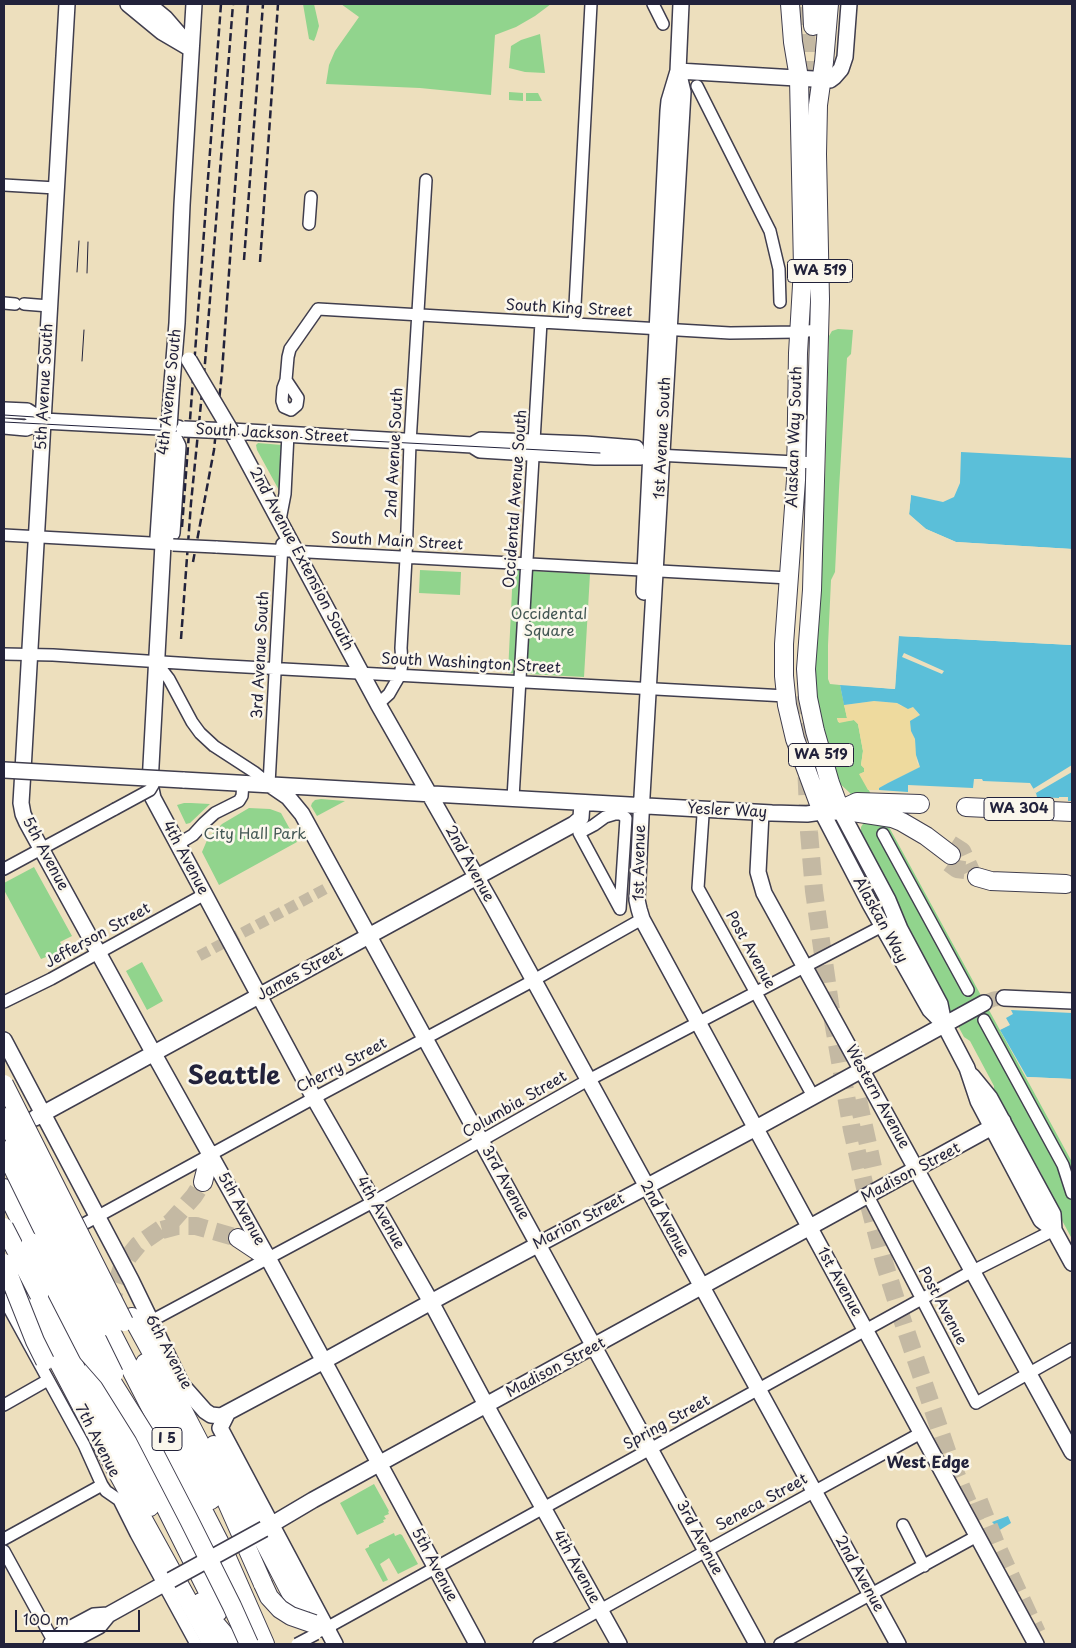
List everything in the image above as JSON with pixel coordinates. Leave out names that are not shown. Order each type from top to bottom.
[{"type":"highway","name":"Alaskan Way South","points":[[790,4],[793,42],[799,78],[803,268],[798,332],[796,462],[784,676],[795,739],[822,812]]},
{"type":"highway","points":[[812,4],[813,26]]},
{"type":"highway","name":"Alaskan Way South","points":[[829,4],[818,105],[817,154],[820,268],[816,463],[811,609],[806,670],[808,698],[818,743],[840,810]]},
{"type":"highway","points":[[840,810],[857,802],[920,804]]},
{"type":"highway","name":"WA 304","points":[[966,807],[1072,812]]},
{"type":"highway","points":[[822,812],[840,810],[892,818],[926,836],[951,854]]},
{"type":"highway","points":[[977,877],[991,881],[1066,884]]},
{"type":"highway","name":"I 5","points":[[4,1084],[97,1268],[265,1644]]},
{"type":"highway","name":"I 5","points":[[4,1117],[122,1322]]},
{"type":"highway","points":[[4,1150],[127,1398]]},
{"type":"highway","points":[[203,1182],[210,1154]]},
{"type":"highway","name":"I 5","points":[[4,1188],[184,1542],[231,1643]]},
{"type":"highway","points":[[4,1227],[72,1362],[163,1532],[209,1616],[231,1643]]},
{"type":"highway","points":[[238,1238],[268,1258]]},
{"type":"highway","points":[[36,1250],[26,1260],[21,1270],[21,1277],[22,1286],[39,1325],[95,1432],[212,1644]]},
{"type":"highway","points":[[4,1263],[35,1341],[119,1500]]},
{"type":"highway","points":[[4,1285],[24,1305],[39,1325]]},
{"type":"highway","points":[[122,1322],[202,1446],[269,1597],[280,1610],[319,1629]]},
{"type":"highway","points":[[88,1353],[110,1377],[144,1433],[207,1554],[249,1644]]},
{"type":"highway","points":[[182,1385],[300,1611]]},
{"type":"main road","name":"5th Avenue South","points":[[23,770],[67,4]]},
{"type":"main road","points":[[128,4],[162,32],[191,49]]},
{"type":"main road","points":[[148,4],[165,18],[191,49]]},
{"type":"main road","name":"4th Avenue South","points":[[152,778],[156,662],[168,544],[158,536],[164,446],[169,428],[177,323],[194,4]]},
{"type":"main road","name":"1st Avenue South","points":[[637,806],[663,329],[668,111],[678,71],[681,4]]},
{"type":"main road","points":[[678,71],[830,80],[841,69],[845,57],[849,4]]},
{"type":"main road","name":"2nd Avenue Extension South","points":[[177,323],[180,339],[186,354],[282,523],[289,551],[362,672],[378,704],[430,794]]},
{"type":"main road","name":"South Jackson Street","points":[[4,410],[27,411],[43,421]]},
{"type":"main road","name":"South Jackson Street","points":[[4,426],[26,428],[43,421],[472,445],[480,450],[534,448],[612,457],[656,455]]},
{"type":"main road","name":"Yesler Way","points":[[4,770],[761,813],[807,814],[822,812]]},
{"type":"main road","name":"5th Avenue","points":[[23,770],[21,803],[23,814],[478,1644]]},
{"type":"main road","name":"4th Avenue","points":[[152,778],[151,789],[154,798],[314,1098],[431,1302],[619,1644]]},
{"type":"main road","name":"3rd Avenue","points":[[269,784],[288,797],[302,814],[757,1644]]},
{"type":"main road","name":"2nd Avenue","points":[[430,794],[898,1644]]},
{"type":"main road","name":"James Street","points":[[4,1135],[576,823],[581,818],[582,802]]},
{"type":"main road","name":"1st Avenue","points":[[637,806],[637,900],[642,919],[1036,1644]]},
{"type":"main road","name":"Alaskan Way","points":[[840,810],[888,900],[889,923]]},
{"type":"main road","name":"Alaskan Way","points":[[822,812],[889,923],[930,1010],[944,1024],[967,1068],[976,1098],[998,1125],[1041,1220],[1054,1230],[1072,1263]]},
{"type":"main road","name":"Western Avenue","points":[[761,813],[758,866],[764,893],[1072,1452]]},
{"type":"main road","points":[[1004,998],[1072,1001]]},
{"type":"main road","name":"Marion Street","points":[[227,1414],[984,1003]]},
{"type":"main road","name":"6th Avenue","points":[[4,1040],[97,1216],[182,1385],[205,1411],[218,1416],[227,1414]]},
{"type":"main road","name":"Madison Street","points":[[54,1644],[64,1632],[94,1616],[108,1615],[486,1405],[998,1125]]},
{"type":"main road","points":[[227,1414],[220,1428],[319,1629],[335,1644]]},
{"type":"street","points":[[574,324],[591,4]]},
{"type":"street","points":[[653,4],[663,24]]},
{"type":"street","points":[[697,86],[770,231],[779,269],[780,302]]},
{"type":"street","name":"2nd Avenue South","points":[[378,704],[389,694],[400,675],[402,664],[401,648],[410,441],[426,180]]},
{"type":"street","points":[[4,185],[56,188]]},
{"type":"street","points":[[309,224],[311,197]]},
{"type":"street","points":[[14,304],[49,306]]},
{"type":"street","name":"South King Street","points":[[286,380],[290,349],[318,309],[730,333],[818,330]]},
{"type":"street","name":"Occidental Avenue South","points":[[513,798],[541,322]]},
{"type":"street","points":[[282,523],[288,434]]},
{"type":"street","name":"South Jackson Street","points":[[656,455],[816,463]]},
{"type":"street","name":"South Main Street","points":[[4,535],[650,572],[789,578]]},
{"type":"street","name":"3rd Avenue South","points":[[269,784],[276,668],[289,551]]},
{"type":"street","name":"South Washington Street","points":[[4,654],[786,696]]},
{"type":"street","points":[[156,662],[169,679],[200,733],[214,746],[269,784]]},
{"type":"street","points":[[4,869],[150,790],[153,786],[152,778]]},
{"type":"street","points":[[178,844],[193,835],[216,813],[239,801],[242,796],[243,783]]},
{"type":"street","name":"Post Avenue","points":[[702,809],[698,888],[813,1096]]},
{"type":"street","points":[[616,814],[621,814],[626,818],[620,909],[579,834],[605,817],[616,814]]},
{"type":"street","points":[[882,834],[968,990]]},
{"type":"street","name":"Jefferson Street","points":[[4,1002],[99,953],[205,894]]},
{"type":"street","name":"Cherry Street","points":[[4,1268],[210,1154],[533,981],[642,919]]},
{"type":"street","name":"Columbia Street","points":[[151,1321],[373,1202],[588,1080],[889,923]]},
{"type":"street","points":[[984,1020],[1063,1165],[1072,1193]]},
{"type":"street","name":"Post Avenue","points":[[868,1196],[976,1403],[1029,1375]]},
{"type":"street","name":"Spring Street","points":[[297,1644],[319,1629],[436,1567],[973,1271],[1054,1230]]},
{"type":"street","name":"7th Avenue","points":[[4,1299],[84,1444],[102,1485],[106,1491],[119,1500],[136,1534],[167,1582],[196,1644]]},
{"type":"street","points":[[1029,1375],[1072,1349]]},
{"type":"street","points":[[4,1405],[48,1380]]},
{"type":"street","name":"Seneca Street","points":[[539,1644],[706,1550],[921,1433]]},
{"type":"street","points":[[4,1539],[102,1485]]},
{"type":"street","points":[[903,1525],[924,1566]]},
{"type":"street","points":[[780,1644],[978,1536]]},
{"type":"street","points":[[4,1551],[54,1644]]},
{"type":"green space","points":[[303,4],[314,4],[319,26],[314,41],[309,39]]},
{"type":"green space","points":[[341,4],[551,4],[516,27],[495,35],[491,95],[420,88],[326,84],[329,65],[335,51],[359,17]]},
{"type":"green space","points":[[540,34],[545,73],[525,72],[509,68],[511,46],[521,40]]},
{"type":"green space","points":[[509,92],[523,93],[523,101],[509,100]]},
{"type":"green space","points":[[526,93],[538,93],[542,101],[526,101]]},
{"type":"green space","points":[[838,329],[853,330],[851,354],[847,358],[835,572],[831,580],[828,645],[828,679],[830,684],[840,685],[847,718],[837,718],[838,722],[854,720],[858,724],[863,751],[861,765],[864,768],[864,772],[860,774],[1072,1162],[1072,1239],[1042,1183],[1042,1175],[1029,1152],[1025,1149],[994,1093],[994,1086],[970,1041],[964,1037],[904,927],[902,911],[861,833],[861,827],[865,821],[850,793],[838,782],[824,746],[814,683],[814,667],[825,482],[829,336],[832,331]]},
{"type":"green space","points":[[258,443],[282,445],[280,492],[257,450],[256,445]]},
{"type":"green space","points":[[420,570],[461,572],[460,595],[419,593]]},
{"type":"green space","name":"Occidental Square","points":[[513,570],[590,574],[584,677],[508,673]]},
{"type":"green space","points":[[315,800],[345,801],[317,816],[311,806]]},
{"type":"green space","name":"City Hall Park","points":[[184,803],[210,804],[190,823],[186,824],[177,805]]},
{"type":"green space","name":"City Hall Park","points":[[249,808],[270,809],[281,813],[297,842],[219,885],[202,852],[208,838],[222,824]]},
{"type":"green space","points":[[34,867],[72,936],[60,942],[67,955],[50,964],[46,957],[41,959],[4,890],[4,883]]},
{"type":"green space","points":[[142,962],[163,1001],[147,1010],[126,971]]},
{"type":"green space","points":[[374,1484],[389,1514],[384,1516],[386,1519],[383,1520],[384,1522],[357,1535],[340,1503]]},
{"type":"green space","points":[[394,1533],[395,1536],[402,1535],[418,1564],[398,1574],[389,1558],[380,1564],[388,1580],[383,1582],[365,1549],[369,1545]]},
{"type":"sand","points":[[874,701],[897,703],[901,706],[913,707],[920,716],[911,731],[915,739],[917,763],[921,767],[888,783],[879,788],[879,790],[868,790],[859,774],[864,772],[864,768],[861,765],[863,751],[858,724],[854,720],[839,723],[837,718],[847,718],[844,705]]},
{"type":"water","points":[[961,452],[1072,458],[1072,549],[956,542],[926,529],[909,514],[911,495],[943,502],[954,497],[960,483]]},
{"type":"water","points":[[898,636],[1072,645],[1072,801],[1068,801],[1068,797],[1037,797],[1030,783],[983,781],[982,779],[974,779],[973,788],[908,785],[908,792],[879,790],[879,788],[920,767],[910,721],[920,715],[913,707],[908,709],[897,703],[874,701],[844,705],[840,685],[895,689]]},
{"type":"water","points":[[1011,1010],[1072,1013],[1072,1079],[1027,1077],[1000,1030],[1010,1025],[1006,1018],[1013,1014]]},
{"type":"water","points":[[1008,1516],[1011,1523],[998,1531],[992,1522]]},
{"type":"pier","points":[[909,495],[911,495],[909,515],[926,529],[956,542],[1072,549],[1072,551],[956,544],[925,531],[907,516]]},
{"type":"pier","points":[[898,634],[1072,643],[1072,645],[899,636],[895,689],[837,684],[840,682],[892,687],[896,636]]},
{"type":"pier","points":[[904,653],[944,671],[942,674],[902,657]]},
{"type":"pier","points":[[1072,765],[1072,772],[1036,793],[1033,789]]},
{"type":"pier","points":[[1027,1077],[1072,1079],[1072,1082],[1028,1080]]},
{"type":"tunnel","points":[[806,7],[807,93]]},
{"type":"tunnel","points":[[803,696],[809,832],[814,891],[830,1004],[852,1130],[884,1262],[949,1457],[976,1522]]},
{"type":"tunnel","points":[[951,844],[962,851],[971,871]]},
{"type":"tunnel","points":[[949,863],[957,869],[971,871]]},
{"type":"tunnel","points":[[199,956],[325,889]]},
{"type":"tunnel","points":[[984,1003],[1004,998]]},
{"type":"tunnel","points":[[858,1099],[873,1167]]},
{"type":"tunnel","points":[[110,1309],[121,1270],[129,1256],[138,1245],[171,1222],[194,1196],[203,1182]]},
{"type":"tunnel","points":[[162,1230],[177,1226],[196,1226],[238,1238]]},
{"type":"tunnel","points":[[979,1501],[996,1544],[1037,1633]]},
{"type":"tram line","points":[[77,272],[79,241]]},
{"type":"tram line","points":[[87,273],[88,242]]},
{"type":"tram line","points":[[82,361],[84,330]]},
{"type":"tram line","points":[[4,415],[50,418]]},
{"type":"tram line","points":[[4,422],[600,453]]},
{"type":"railway","points":[[182,527],[221,4]]},
{"type":"railway","points":[[181,639],[233,4]]},
{"type":"railway","points":[[193,562],[214,450],[222,372],[248,4]]},
{"type":"railway","points":[[244,260],[263,4]]},
{"type":"railway","points":[[260,262],[278,4]]},
{"type":"district","name":"Seattle","points":[[234,1077]]},
{"type":"district","name":"West Edge","points":[[928,1464]]}]
